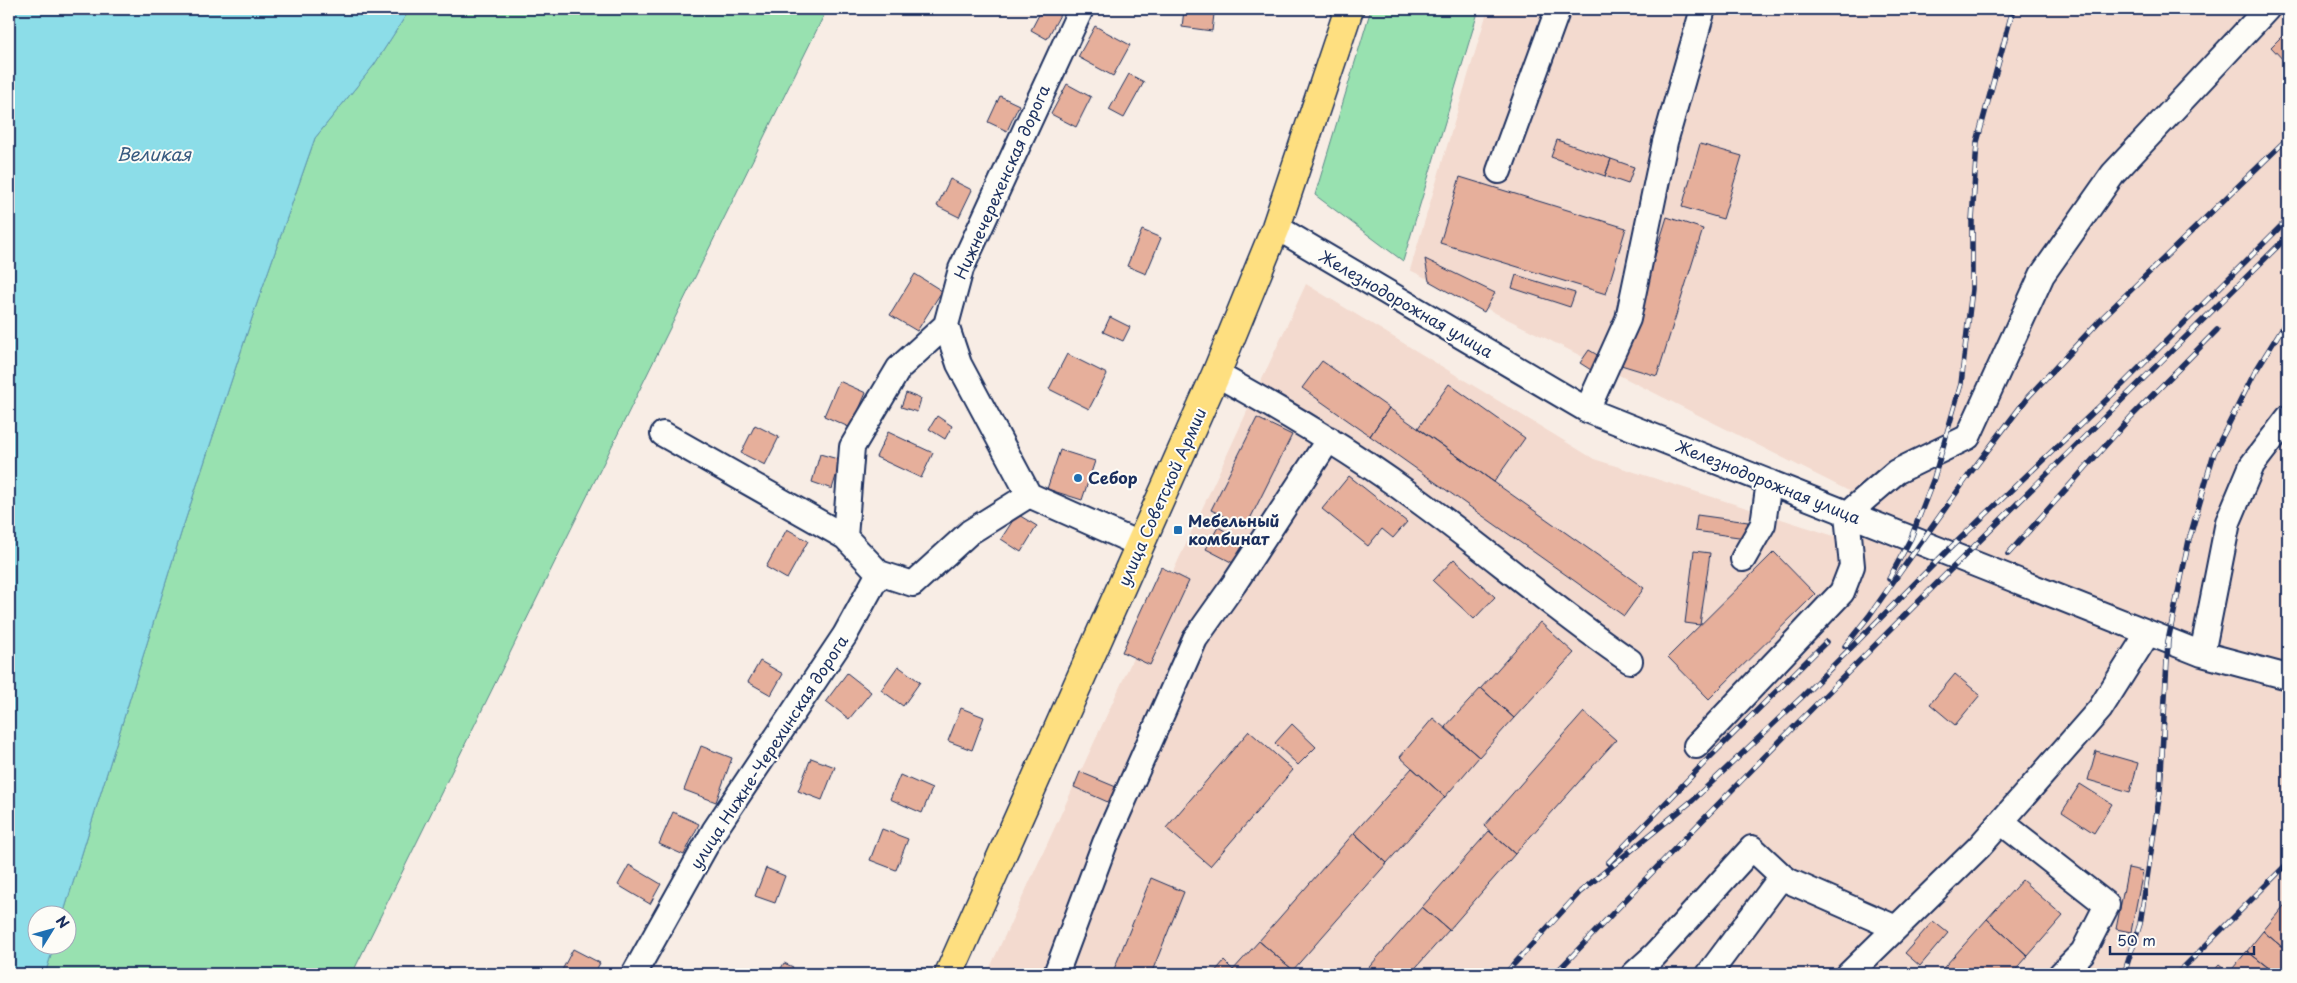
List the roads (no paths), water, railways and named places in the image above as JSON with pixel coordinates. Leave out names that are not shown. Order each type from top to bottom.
[{"type":"main road","name":"улица Советской Армии","points":[[949,974],[1216,374],[1276,227],[1349,9]]},
{"type":"street","name":"Нижнечерехенская дорога","points":[[946,325],[961,269],[1081,9]]},
{"type":"street","points":[[1499,172],[1558,9]]},
{"type":"street","points":[[1587,410],[1628,319],[1665,142],[1703,9]]},
{"type":"street","points":[[1696,746],[1842,592],[1852,566],[1847,514],[1896,472],[1968,437],[2048,267],[2113,174],[2267,9]]},
{"type":"street","name":"Железнодорожная улица","points":[[1276,227],[1587,410],[2202,654],[2288,677]]},
{"type":"street","points":[[845,537],[852,447],[899,368],[946,325],[959,364],[1029,494],[1141,545]]},
{"type":"street","points":[[1216,374],[1329,439],[1412,496],[1597,639],[1630,661]]},
{"type":"street","points":[[2202,654],[2228,522],[2252,465],[2288,418]]},
{"type":"street","points":[[663,434],[845,537],[879,573],[913,584],[970,532],[1029,494]]},
{"type":"street","points":[[1056,974],[1105,843],[1195,639],[1234,584],[1329,439]]},
{"type":"street","points":[[1743,559],[1763,524],[1769,482]]},
{"type":"street","name":"улица Нижне-Черехинская дорога","points":[[634,974],[714,831],[845,635],[879,573]]},
{"type":"street","points":[[1849,974],[1979,847],[2001,822],[2100,709],[2148,633]]},
{"type":"street","points":[[2001,822],[2107,905],[2083,952],[2061,974]]},
{"type":"street","points":[[1634,974],[1655,955],[1752,848],[1789,882],[1896,928]]},
{"type":"street","points":[[1709,974],[1782,876]]},
{"type":"water","name":"Великая","points":[[9,9],[410,9],[374,65],[315,138],[255,309],[182,530],[66,906],[28,906],[28,956],[51,956],[45,974],[9,974]]},
{"type":"railway","points":[[1889,579],[1911,538],[1934,478],[1961,384],[1972,289],[1972,221],[1977,142],[2013,9]]},
{"type":"railway","points":[[1845,646],[1869,616],[1971,472],[2028,397],[2101,319],[2288,138]]},
{"type":"railway","points":[[1505,974],[1580,892],[1693,800],[1803,696],[1946,552],[2122,385],[2288,219]]},
{"type":"railway","points":[[1555,974],[1826,694],[2288,236]]},
{"type":"railway","points":[[2124,974],[2140,924],[2160,792],[2168,641],[2189,540],[2214,453],[2255,372],[2288,319]]},
{"type":"railway","points":[[2008,554],[2130,418],[2217,330]]},
{"type":"railway","points":[[1608,863],[1705,762],[1826,642]]},
{"type":"railway","points":[[2177,974],[2288,863]]},
{"type":"place","name":"Себор","points":[[1078,478]]},
{"type":"place","name":"Мебельный комбинат","points":[[1178,530]]}]
